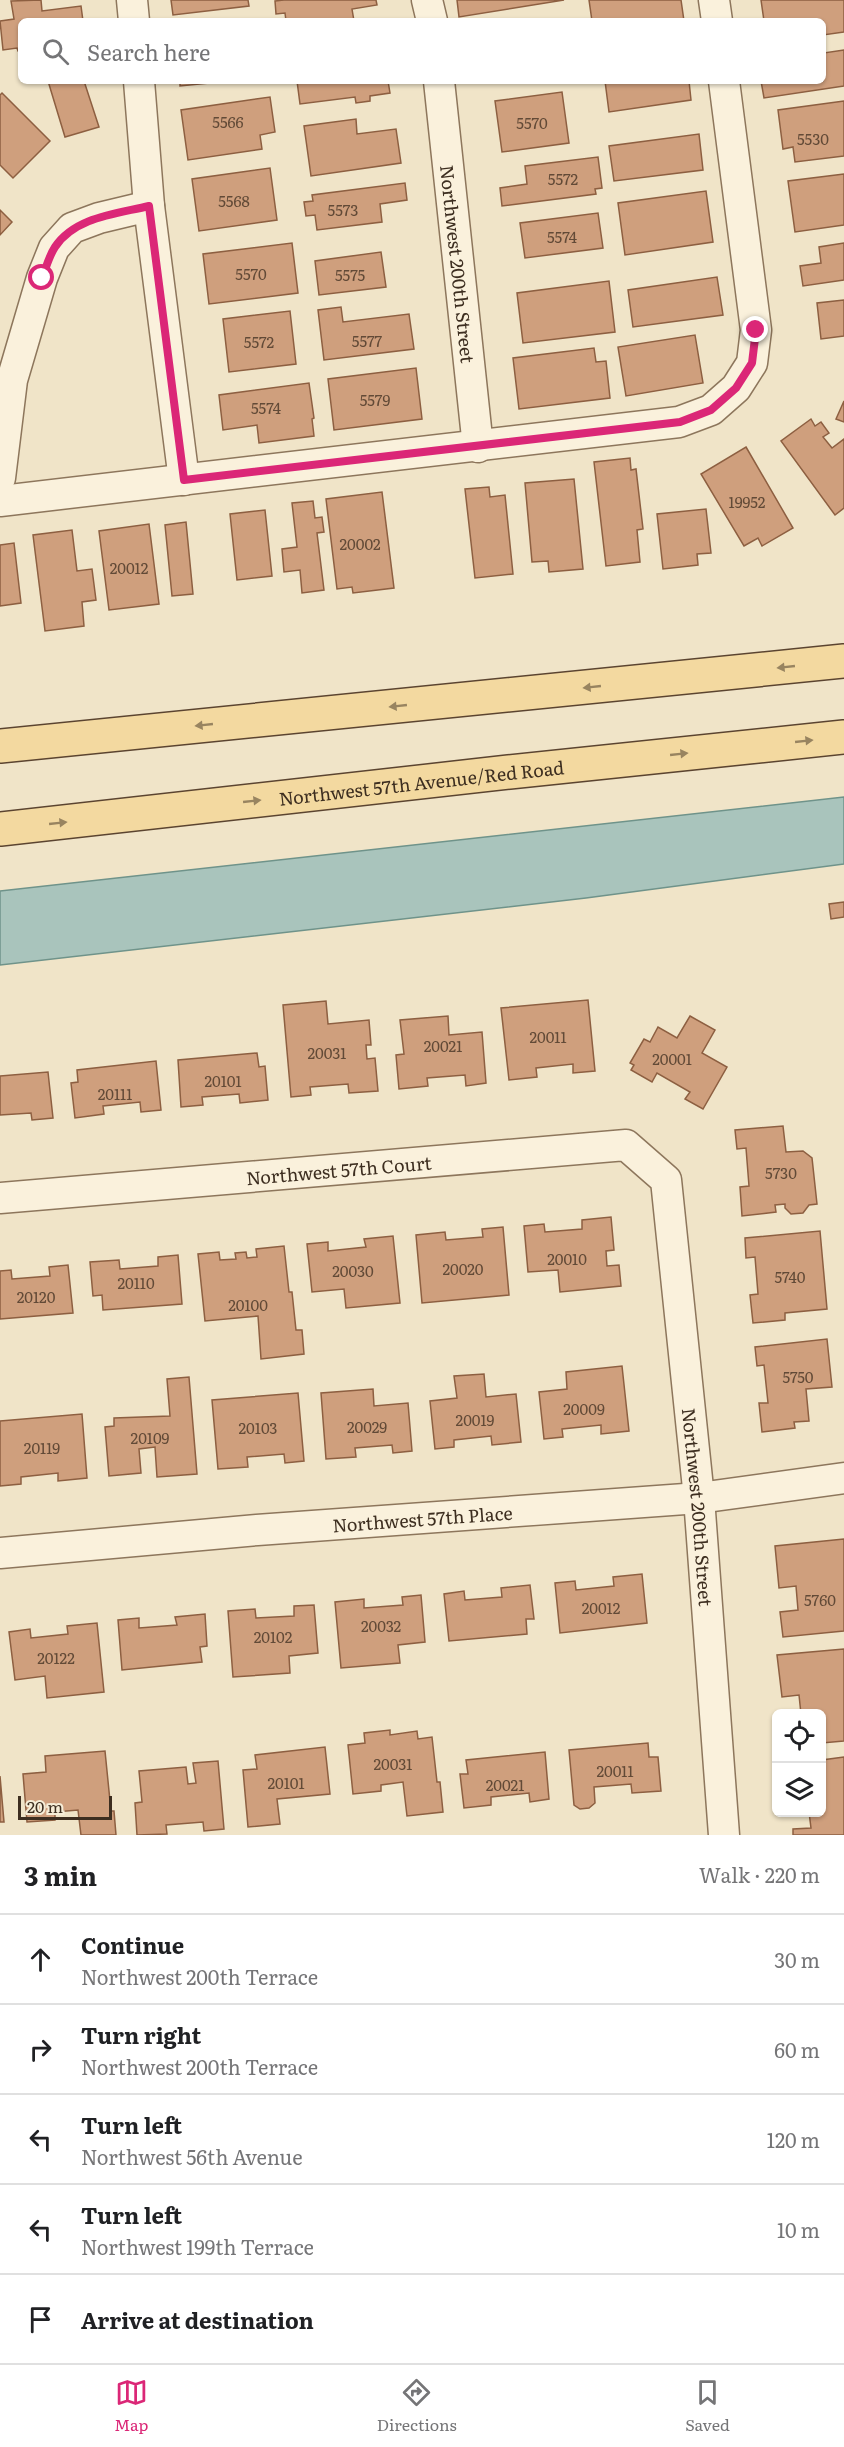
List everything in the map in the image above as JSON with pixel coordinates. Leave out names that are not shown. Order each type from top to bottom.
[{"type":"main road","points":[[0,746],[844,661]]},
{"type":"main road","name":"Northwest 57th Avenue/Red Road","points":[[0,829],[844,737]]},
{"type":"street","points":[[132,0],[134,18]]},
{"type":"street","points":[[427,0],[431,18]]},
{"type":"street","points":[[714,0],[717,18]]},
{"type":"street","points":[[139,84],[149,206],[184,480]]},
{"type":"street","name":"Northwest 200th Street","points":[[439,84],[478,447]]},
{"type":"street","points":[[0,501],[680,422],[711,410],[736,388],[752,363],[756,330],[724,84]]},
{"type":"street","points":[[0,478],[12,381],[42,278],[54,248],[72,228],[99,218],[149,206]]},
{"type":"street","name":"Northwest 57th Court","points":[[0,1198],[626,1145],[666,1180]]},
{"type":"street","name":"Northwest 200th Street","points":[[666,1180],[699,1498],[724,1835]]},
{"type":"street","name":"Northwest 57th Place","points":[[0,1553],[246,1531],[699,1498],[844,1478]]},
{"type":"water","points":[[844,797],[844,864],[586,898],[0,965],[0,891]]},
{"type":"building","points":[[41,0],[42,11],[81,6],[83,18],[18,18],[18,51],[17,48],[3,50],[0,21],[14,19],[11,1]]},
{"type":"building","points":[[171,0],[248,0],[249,6],[173,15]]},
{"type":"building","points":[[376,0],[377,5],[352,9],[354,18],[286,18],[285,13],[276,14],[275,1]]},
{"type":"building","points":[[457,0],[564,0],[459,17]]},
{"type":"building","points":[[589,0],[681,0],[684,18],[592,18]]},
{"type":"building","points":[[761,0],[844,0],[844,32],[826,35],[826,18],[764,18]]},
{"type":"building","points":[[844,50],[844,86],[764,98],[762,84],[826,84],[826,53]]},
{"type":"building","points":[[49,84],[85,84],[99,127],[65,137]]},
{"type":"building","points":[[297,84],[388,84],[390,93],[370,96],[370,101],[356,103],[355,97],[300,104]]},
{"type":"building","points":[[605,84],[689,84],[691,100],[609,112]]},
{"type":"building","points":[[562,92],[569,143],[502,152],[495,101]]},
{"type":"building","points":[[2,93],[50,141],[13,178],[0,165],[0,95]]},
{"type":"building","points":[[270,97],[275,132],[260,135],[262,149],[188,160],[181,110]]},
{"type":"building","points":[[844,101],[844,156],[795,162],[793,147],[783,149],[778,110]]},
{"type":"building","points":[[356,119],[357,134],[396,129],[401,163],[311,176],[304,126]]},
{"type":"building","points":[[699,134],[703,170],[614,181],[609,146]]},
{"type":"building","points":[[598,157],[602,188],[595,189],[596,194],[502,206],[500,188],[527,184],[525,166]]},
{"type":"building","points":[[270,168],[277,220],[199,231],[192,179]]},
{"type":"building","points":[[844,174],[844,225],[795,232],[788,181]]},
{"type":"building","points":[[405,183],[407,200],[380,204],[382,222],[317,230],[315,215],[306,216],[304,202],[313,201],[312,195]]},
{"type":"building","points":[[706,191],[713,242],[625,255],[618,203]]},
{"type":"building","points":[[0,210],[12,222],[0,235]]},
{"type":"building","points":[[598,213],[603,248],[525,258],[520,223]]},
{"type":"building","points":[[292,243],[298,293],[209,304],[203,254]]},
{"type":"building","points":[[844,243],[844,280],[803,286],[800,266],[821,263],[819,247]]},
{"type":"building","points":[[381,252],[386,287],[319,295],[315,261]]},
{"type":"building","points":[[717,277],[723,315],[633,327],[628,290]]},
{"type":"building","points":[[609,281],[615,332],[523,343],[517,293]]},
{"type":"building","points":[[844,300],[844,336],[821,339],[817,303]]},
{"type":"building","points":[[341,307],[343,322],[409,314],[414,349],[324,360],[318,310]]},
{"type":"building","points":[[290,311],[296,364],[229,372],[223,319]]},
{"type":"building","points":[[695,335],[703,383],[626,396],[618,347]]},
{"type":"building","points":[[594,348],[596,362],[606,361],[610,398],[519,409],[513,358]]},
{"type":"building","points":[[416,368],[422,419],[334,430],[328,379]]},
{"type":"building","points":[[309,383],[314,436],[259,443],[257,425],[223,430],[219,395]]},
{"type":"building","points":[[844,401],[844,422],[836,419]]},
{"type":"building","points":[[811,419],[815,426],[821,422],[829,433],[823,437],[832,448],[844,439],[844,508],[835,515],[781,441]]},
{"type":"building","points":[[746,447],[793,528],[762,546],[758,538],[744,546],[701,474]]},
{"type":"building","points":[[630,458],[631,470],[636,469],[643,529],[637,530],[640,562],[606,566],[594,462]]},
{"type":"building","points":[[574,479],[583,569],[549,572],[548,561],[532,562],[525,483]]},
{"type":"building","points":[[489,487],[490,497],[505,495],[513,574],[475,578],[465,489]]},
{"type":"building","points":[[382,492],[394,588],[353,593],[352,587],[337,589],[326,499]]},
{"type":"building","points":[[313,501],[315,518],[322,517],[324,532],[317,533],[324,590],[302,593],[300,570],[284,572],[282,549],[297,547],[292,503]]},
{"type":"building","points":[[706,509],[711,553],[697,554],[698,565],[663,569],[657,514]]},
{"type":"building","points":[[265,510],[272,576],[237,580],[230,514]]},
{"type":"building","points":[[186,522],[193,594],[172,596],[165,525]]},
{"type":"building","points":[[149,524],[159,604],[109,610],[99,531]]},
{"type":"building","points":[[72,530],[77,571],[92,569],[96,600],[82,602],[84,626],[45,631],[33,535]]},
{"type":"building","points":[[14,543],[21,603],[0,606],[0,545]]},
{"type":"building","points":[[844,902],[844,917],[831,919],[829,904]]},
{"type":"building","points":[[588,1000],[595,1071],[573,1073],[573,1064],[536,1068],[537,1077],[509,1080],[501,1008]]},
{"type":"building","points":[[326,1001],[328,1024],[369,1020],[371,1045],[366,1045],[367,1059],[375,1058],[378,1091],[349,1093],[348,1084],[310,1087],[311,1095],[291,1097],[283,1005]]},
{"type":"building","points":[[448,1016],[449,1035],[482,1032],[486,1083],[466,1086],[465,1075],[427,1078],[428,1086],[399,1089],[396,1055],[404,1054],[400,1020]]},
{"type":"building","points":[[690,1016],[715,1030],[702,1053],[727,1067],[703,1109],[685,1099],[690,1092],[657,1073],[652,1082],[631,1070],[634,1065],[630,1063],[644,1039],[650,1042],[658,1027],[677,1038]]},
{"type":"building","points":[[257,1053],[259,1067],[265,1066],[268,1100],[240,1103],[239,1094],[202,1097],[203,1105],[181,1107],[178,1060]]},
{"type":"building","points":[[156,1061],[161,1110],[141,1112],[140,1102],[103,1106],[104,1114],[75,1118],[71,1083],[78,1082],[77,1070]]},
{"type":"building","points":[[48,1072],[53,1118],[32,1120],[31,1113],[0,1115],[0,1076]]},
{"type":"building","points":[[783,1126],[786,1152],[803,1151],[812,1158],[817,1204],[809,1205],[803,1213],[791,1214],[785,1208],[785,1204],[775,1205],[776,1212],[742,1216],[740,1187],[749,1186],[746,1148],[737,1149],[735,1130]]},
{"type":"building","points":[[611,1217],[614,1250],[606,1251],[607,1266],[619,1265],[621,1286],[560,1292],[558,1270],[528,1272],[524,1226],[544,1224],[545,1232],[582,1229],[582,1220]]},
{"type":"building","points":[[503,1227],[509,1295],[422,1303],[416,1235],[445,1232],[446,1240],[483,1237],[482,1229]]},
{"type":"building","points":[[820,1231],[827,1309],[785,1313],[785,1320],[753,1323],[750,1295],[758,1294],[755,1257],[746,1258],[745,1238]]},
{"type":"building","points":[[393,1236],[400,1303],[346,1308],[344,1289],[312,1292],[307,1244],[328,1242],[328,1251],[366,1247],[364,1239]]},
{"type":"building","points":[[284,1246],[296,1330],[302,1330],[304,1354],[261,1359],[258,1316],[205,1321],[198,1254],[219,1252],[220,1260],[236,1259],[235,1253],[246,1252],[247,1258],[257,1257],[256,1249]]},
{"type":"building","points":[[178,1255],[182,1304],[103,1310],[102,1295],[93,1296],[90,1262],[119,1260],[120,1269],[158,1266],[158,1257]]},
{"type":"building","points":[[68,1265],[73,1313],[0,1319],[0,1271],[11,1270],[12,1279],[50,1276],[49,1267]]},
{"type":"building","points":[[827,1339],[832,1387],[806,1389],[809,1421],[794,1422],[795,1428],[762,1432],[759,1403],[768,1403],[764,1365],[757,1366],[755,1347]]},
{"type":"building","points":[[622,1366],[629,1431],[601,1434],[601,1425],[562,1429],[563,1437],[544,1439],[539,1392],[567,1389],[566,1372]]},
{"type":"building","points":[[484,1374],[486,1397],[516,1394],[521,1442],[492,1445],[491,1436],[454,1440],[454,1447],[435,1449],[430,1401],[457,1398],[454,1376]]},
{"type":"building","points":[[189,1377],[197,1474],[157,1477],[155,1447],[139,1449],[141,1473],[109,1476],[105,1427],[114,1426],[114,1418],[170,1416],[167,1379]]},
{"type":"building","points":[[373,1389],[374,1406],[408,1403],[412,1451],[393,1453],[392,1445],[355,1448],[356,1457],[326,1459],[321,1393]]},
{"type":"building","points":[[298,1393],[304,1461],[285,1463],[284,1454],[247,1457],[248,1467],[218,1469],[212,1400]]},
{"type":"building","points":[[82,1414],[87,1478],[58,1481],[58,1473],[21,1477],[21,1484],[0,1486],[0,1421]]},
{"type":"building","points":[[844,1539],[844,1631],[783,1637],[780,1612],[798,1610],[796,1586],[779,1588],[775,1546]]},
{"type":"building","points":[[642,1574],[647,1623],[560,1633],[555,1583],[575,1581],[576,1590],[614,1586],[613,1577]]},
{"type":"building","points":[[530,1585],[534,1619],[526,1619],[527,1634],[449,1641],[444,1594],[464,1591],[465,1600],[502,1597],[501,1588]]},
{"type":"building","points":[[421,1595],[425,1642],[398,1645],[400,1663],[341,1668],[335,1602],[364,1599],[364,1608],[403,1605],[402,1597]]},
{"type":"building","points":[[314,1605],[318,1653],[289,1656],[290,1673],[233,1677],[228,1611],[255,1609],[256,1618],[294,1616],[294,1606]]},
{"type":"building","points":[[205,1614],[207,1646],[200,1647],[202,1662],[122,1670],[118,1620],[139,1618],[139,1628],[177,1625],[175,1617]]},
{"type":"building","points":[[97,1623],[104,1692],[47,1698],[45,1676],[15,1680],[9,1632],[30,1629],[31,1638],[68,1634],[67,1626]]},
{"type":"building","points":[[844,1649],[844,1741],[826,1743],[826,1709],[800,1709],[799,1695],[782,1697],[777,1655]]},
{"type":"building","points":[[390,1730],[390,1735],[417,1731],[418,1739],[432,1737],[443,1812],[407,1816],[403,1782],[381,1785],[381,1791],[353,1794],[348,1745],[365,1743],[364,1733]]},
{"type":"building","points":[[648,1743],[649,1757],[658,1757],[661,1791],[632,1793],[631,1784],[594,1787],[595,1803],[589,1808],[580,1809],[574,1805],[569,1750]]},
{"type":"building","points":[[325,1747],[330,1794],[277,1799],[280,1824],[248,1827],[243,1770],[257,1769],[255,1755]]},
{"type":"building","points":[[105,1751],[111,1811],[114,1811],[116,1835],[81,1835],[78,1810],[55,1812],[55,1820],[27,1822],[23,1774],[46,1772],[45,1756]]},
{"type":"building","points":[[545,1752],[549,1799],[530,1802],[529,1793],[491,1797],[491,1805],[464,1808],[460,1774],[468,1774],[466,1760]]},
{"type":"building","points":[[844,1757],[844,1835],[793,1835],[793,1829],[811,1828],[810,1817],[826,1817],[826,1759]]},
{"type":"building","points":[[218,1761],[224,1829],[204,1831],[203,1822],[166,1825],[167,1834],[137,1835],[135,1803],[142,1802],[139,1771],[186,1767],[188,1784],[196,1783],[193,1763]]},
{"type":"building","points":[[0,1776],[4,1822],[0,1822]]},
{"type":"route","points":[[42,278],[54,248],[72,228],[99,218],[149,206],[184,480],[680,422],[711,410],[736,388],[752,363],[756,330]]}]
